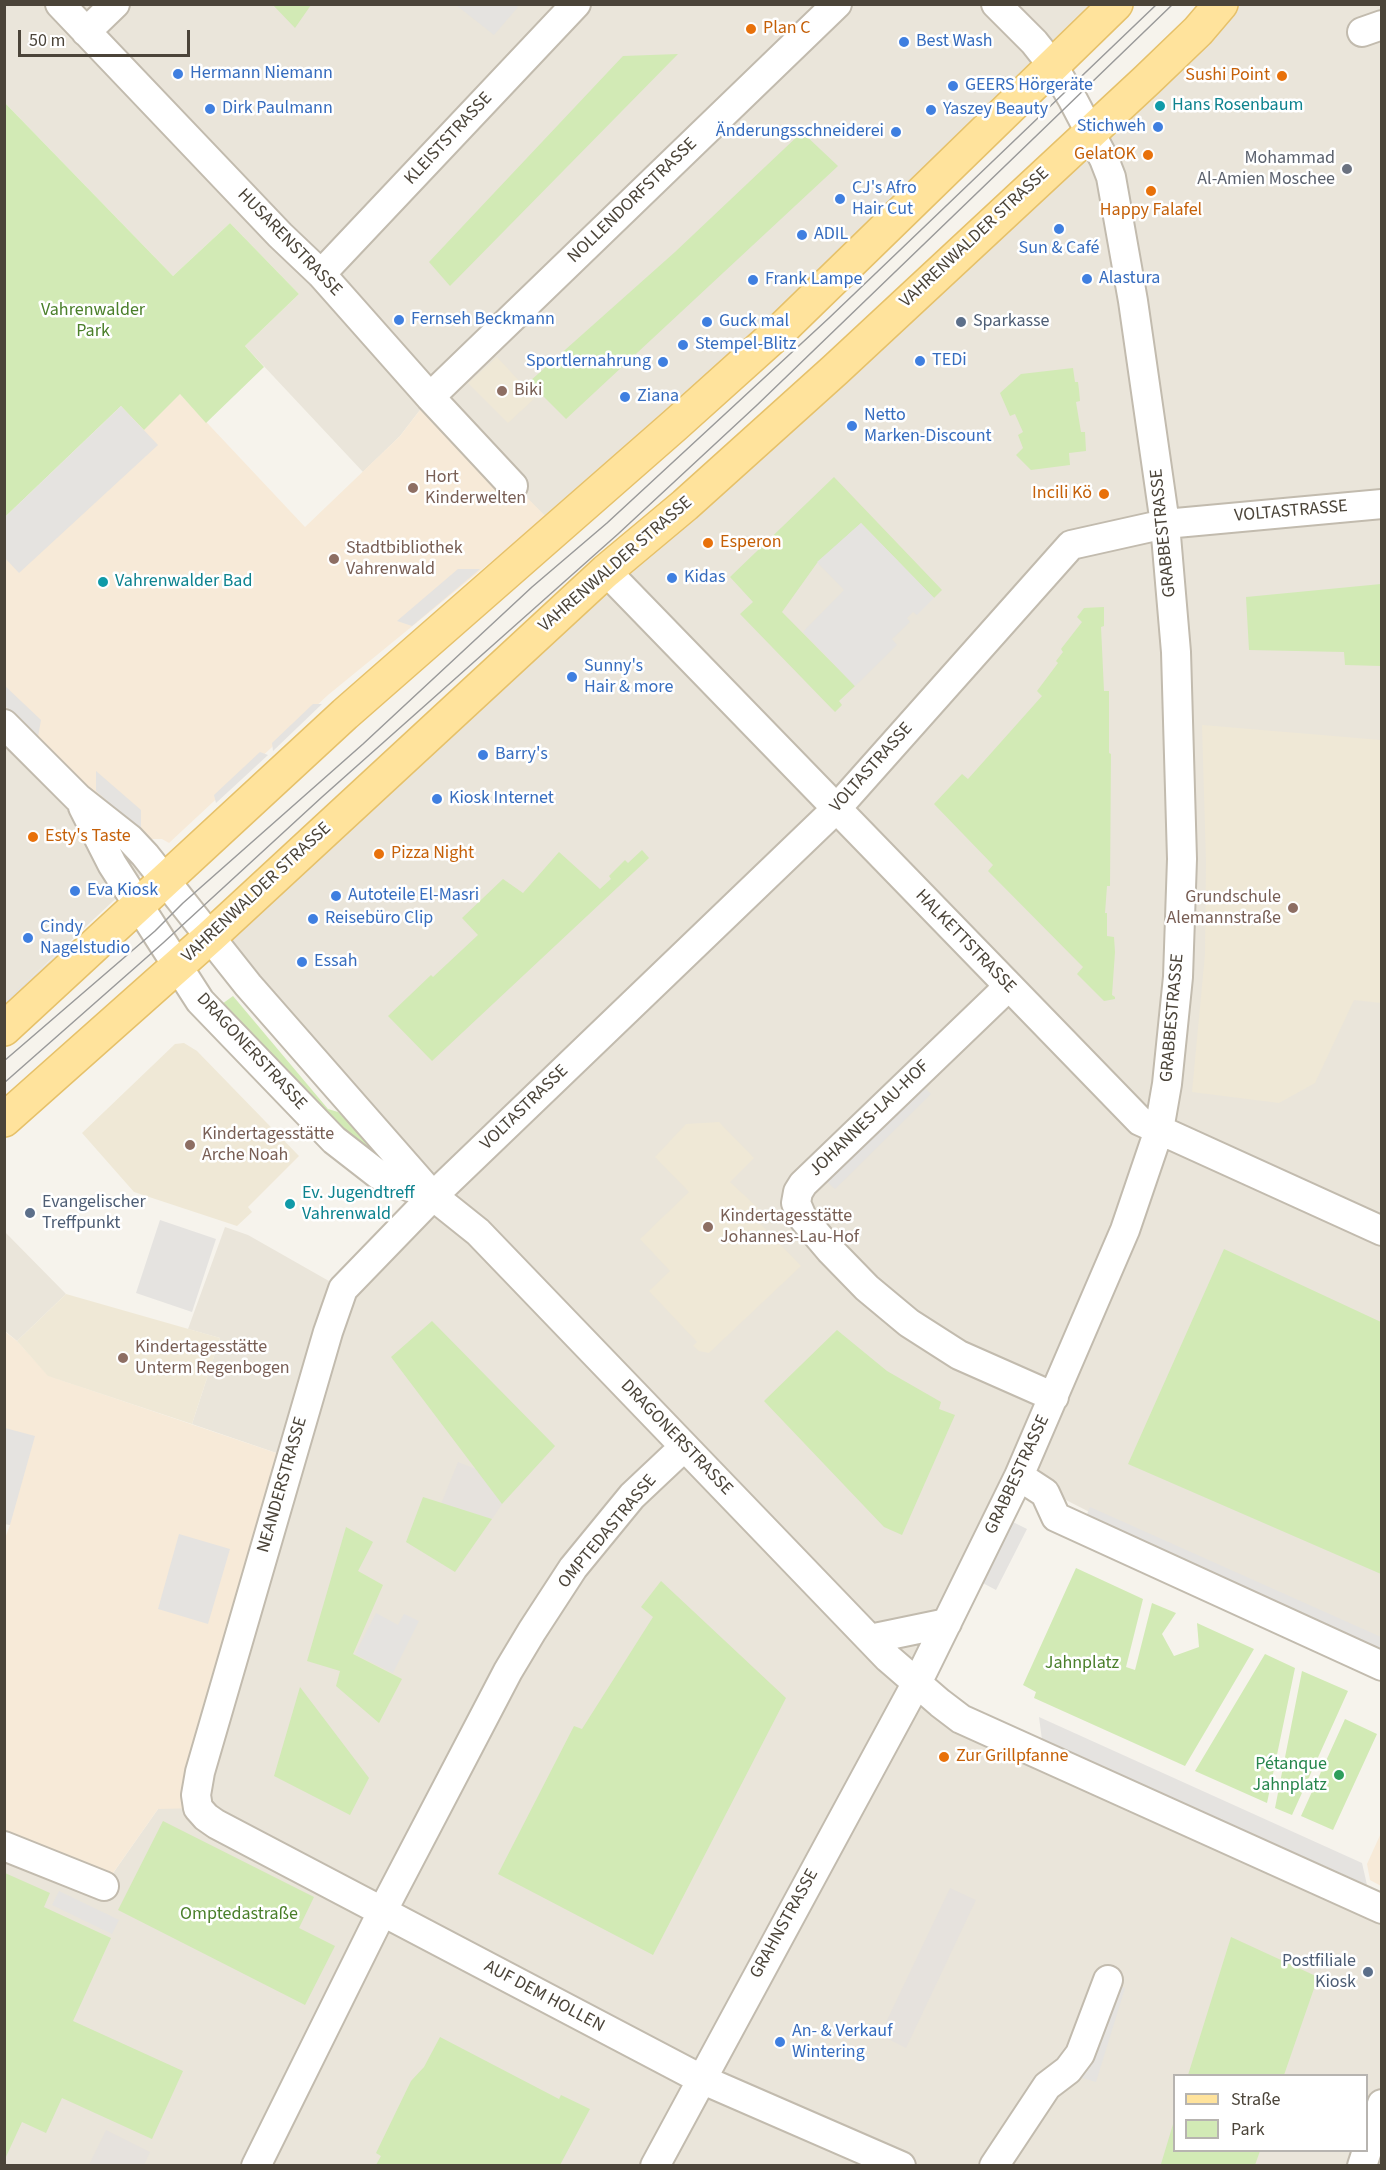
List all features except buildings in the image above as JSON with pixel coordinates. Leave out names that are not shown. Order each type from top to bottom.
[{"type":"main road","points":[[4,1029],[345,714],[784,327],[1116,4]]},
{"type":"main road","name":"VAHRENWALDER STRASSE","points":[[4,1120],[210,937],[606,571],[685,505],[835,370],[1172,55],[1221,4]]},
{"type":"street","name":"HUSARENSTRASSE","points":[[60,4],[280,236],[321,274],[513,486]]},
{"type":"street","points":[[86,32],[115,4]]},
{"type":"street","name":"KLEISTSTRASSE","points":[[321,274],[576,4]]},
{"type":"street","name":"NOLLENDORFSTRASSE","points":[[430,397],[837,4]]},
{"type":"street","name":"GRABBESTRASSE","points":[[916,1683],[1019,1476],[1125,1230],[1159,1130],[1167,1084],[1178,977],[1182,860],[1176,652],[1165,524],[1133,302],[1111,177],[1090,130],[1053,66],[1034,42],[996,4]]},
{"type":"street","name":"VOLTASTRASSE","points":[[434,1196],[836,809],[1071,545],[1165,524],[1382,504]]},
{"type":"street","name":"HALKETTSTRASSE","points":[[606,571],[1140,1121],[1382,1232]]},
{"type":"street","name":"DRAGONERSTRASSE","points":[[4,724],[78,798],[130,839],[248,985],[434,1196],[478,1232],[888,1658],[916,1683]]},
{"type":"street","name":"DRAGONERSTRASSE","points":[[78,798],[112,864],[200,1001],[334,1140],[379,1175],[434,1196]]},
{"type":"street","name":"JOHANNES-LAU-HOF","points":[[1009,986],[803,1184],[798,1192],[796,1203],[802,1217],[830,1250],[867,1288],[909,1323],[959,1355],[1054,1398]]},
{"type":"street","name":"NEANDERSTRASSE","points":[[198,1808],[196,1795],[200,1772],[328,1332],[343,1289],[434,1196]]},
{"type":"street","name":"OMPTEDASTRASSE","points":[[256,2166],[382,1912],[508,1671],[573,1568],[632,1496],[684,1447]]},
{"type":"street","points":[[1019,1476],[1045,1493],[1056,1517],[1382,1666]]},
{"type":"street","points":[[870,1639],[947,1623]]},
{"type":"street","points":[[916,1683],[961,1719],[1382,1909]]},
{"type":"street","name":"GRAHNSTRASSE","points":[[655,2166],[916,1683]]},
{"type":"street","name":"AUF DEM HOLLEN","points":[[198,1808],[216,1824],[701,2079],[902,2166]]},
{"type":"street","points":[[4,1846],[104,1886]]},
{"type":"street","points":[[994,2166],[1047,2086],[1068,2070],[1080,2054],[1108,1980]]},
{"type":"street","points":[[1368,2147],[1382,2104]]},
{"type":"shaded area","points":[[5,5],[1116,5],[1002,115],[546,517],[513,486],[430,397],[400,436],[363,472],[245,346],[299,294],[230,223],[173,276],[5,103]]},
{"type":"shaded area","points":[[456,5],[516,5],[518,7],[494,35]]},
{"type":"shaded area","points":[[1221,5],[1381,5],[1381,1661],[1019,1476],[917,1683],[1381,1909],[1381,2165],[5,2165],[4,1846],[104,1886],[158,1809],[291,1458],[192,1424],[220,1338],[188,1329],[225,1227],[248,1235],[343,1289],[433,1196],[210,937]]},
{"type":"shaded area","name":"Biki","points":[[497,357],[535,398],[508,423],[468,383]]},
{"type":"shaded area","points":[[180,394],[305,527],[400,436],[430,397],[546,517],[328,695],[169,843],[162,839],[147,839],[41,745],[5,707],[5,517],[121,406]]},
{"type":"shaded area","points":[[121,406],[158,445],[19,573],[5,558],[5,517]]},
{"type":"shaded area","points":[[861,523],[934,598],[917,615],[913,612],[907,618],[910,622],[892,639],[897,645],[855,686],[803,632],[844,590],[817,562]]},
{"type":"shaded area","points":[[458,569],[480,569],[412,626],[397,621]]},
{"type":"shaded area","points":[[4,685],[41,720],[38,737],[5,706]]},
{"type":"shaded area","points":[[313,704],[322,704],[273,751],[272,743]]},
{"type":"shaded area","points":[[5,724],[78,798],[141,875],[5,1002]]},
{"type":"shaded area","name":"Grundschule Alemannstraße","points":[[1202,725],[1381,740],[1381,1003],[1354,1000],[1315,1083],[1279,1103],[1192,1092],[1205,954],[1206,862]]},
{"type":"shaded area","points":[[260,752],[268,755],[216,803],[214,795]]},
{"type":"shaded area","points":[[96,771],[141,810],[141,831],[96,791]]},
{"type":"shaded area","points":[[74,939],[80,946],[5,1015],[4,1002]]},
{"type":"shaded area","name":"Kindertagesstätte Arche Noah","points":[[184,1043],[197,1051],[299,1156],[248,1207],[252,1212],[237,1226],[134,1192],[82,1133],[175,1044]]},
{"type":"shaded area","points":[[917,1080],[931,1094],[835,1189],[821,1176]]},
{"type":"shaded area","name":"Kindertagesstätte Johannes-Lau-Hof","points":[[719,1122],[754,1158],[730,1182],[758,1208],[751,1214],[801,1266],[709,1353],[699,1351],[693,1346],[697,1342],[649,1291],[670,1271],[640,1239],[689,1192],[655,1157],[686,1124]]},
{"type":"shaded area","points":[[160,1220],[216,1239],[192,1312],[136,1293]]},
{"type":"shaded area","points":[[4,1231],[66,1294],[17,1341],[5,1331]]},
{"type":"shaded area","name":"Kindertagesstätte Unterm Regenbogen","points":[[66,1294],[220,1338],[192,1424],[48,1376],[17,1341]]},
{"type":"shaded area","points":[[4,1331],[17,1341],[49,1376],[291,1458],[198,1808],[158,1809],[104,1886],[5,1846],[4,1541],[10,1525],[4,1524]]},
{"type":"shaded area","points":[[5,1428],[35,1436],[10,1525],[5,1524]]},
{"type":"shaded area","points":[[458,1462],[476,1469],[502,1504],[492,1519],[441,1504]]},
{"type":"shaded area","points":[[1090,1507],[1381,1637],[1381,1660],[1082,1526]]},
{"type":"shaded area","points":[[1009,1520],[1027,1529],[996,1590],[977,1580]]},
{"type":"shaded area","points":[[179,1534],[230,1549],[208,1624],[158,1609]]},
{"type":"shaded area","points":[[376,1613],[398,1625],[404,1614],[419,1621],[393,1673],[355,1654]]},
{"type":"shaded area","points":[[1039,1717],[1362,1863],[1367,1885],[1042,1740]]},
{"type":"shaded area","points":[[1381,1833],[1381,1886],[1370,1880],[1367,1864]]},
{"type":"shaded area","points":[[950,1888],[976,1900],[906,2048],[880,2035]]},
{"type":"shaded area","points":[[59,1891],[119,1920],[112,1934],[52,1905]]},
{"type":"shaded area","points":[[1109,1983],[1125,1988],[1096,2082],[1079,2077]]},
{"type":"shaded area","points":[[106,2130],[150,2152],[144,2165],[89,2165]]},
{"type":"green space","points":[[273,5],[311,5],[295,28]]},
{"type":"green space","points":[[678,54],[450,286],[429,262],[623,56]]},
{"type":"green space","name":"Vahrenwalder Park","points":[[5,103],[173,276],[230,223],[299,294],[245,346],[264,367],[206,423],[180,394],[144,430],[121,406],[5,517]]},
{"type":"green space","points":[[802,132],[838,166],[566,419],[529,382],[675,252]]},
{"type":"green space","points":[[1073,368],[1075,382],[1078,382],[1080,401],[1076,402],[1081,432],[1085,432],[1086,451],[1069,453],[1070,465],[1031,470],[1016,455],[1023,448],[1018,435],[1023,432],[1015,414],[1010,416],[1000,393],[1021,374]]},
{"type":"green space","points":[[834,477],[942,590],[934,598],[861,523],[817,563],[782,612],[855,686],[839,701],[842,705],[835,712],[740,614],[753,602],[730,577]]},
{"type":"green space","points":[[1381,584],[1381,666],[1345,665],[1344,652],[1249,650],[1246,597]]},
{"type":"green space","points":[[1104,607],[1104,626],[1101,627],[1104,691],[1109,691],[1109,753],[1111,754],[1110,886],[1107,886],[1105,913],[1107,913],[1107,936],[1114,937],[1112,995],[1115,999],[1104,1001],[1077,974],[1083,967],[988,871],[993,865],[934,804],[962,774],[968,779],[1042,696],[1037,691],[1058,663],[1056,661],[1063,652],[1061,649],[1082,622],[1077,617],[1084,608]]},
{"type":"green space","points":[[642,850],[649,858],[432,1061],[388,1016],[478,935],[462,918],[503,879],[523,893],[559,852],[600,889],[611,879],[609,876],[625,860],[628,863]]},
{"type":"green space","points":[[233,996],[328,1109],[338,1112],[390,1163],[387,1167],[328,1117],[222,1004]]},
{"type":"green space","points":[[1224,1249],[1381,1322],[1381,1574],[1128,1464]]},
{"type":"green space","points":[[432,1321],[555,1446],[502,1504],[391,1357]]},
{"type":"green space","points":[[837,1330],[887,1371],[941,1402],[939,1409],[955,1415],[902,1535],[884,1527],[764,1401]]},
{"type":"green space","points":[[423,1497],[492,1519],[455,1572],[406,1542]]},
{"type":"green space","points":[[346,1527],[373,1542],[358,1571],[383,1585],[353,1654],[402,1679],[379,1723],[336,1686],[340,1671],[307,1661]]},
{"type":"green space","name":"Jahnplatz","points":[[1076,1568],[1143,1599],[1126,1667],[1135,1670],[1152,1603],[1176,1613],[1162,1634],[1174,1656],[1199,1647],[1197,1623],[1254,1649],[1185,1766],[1034,1698],[1036,1692],[1023,1685]]},
{"type":"green space","points":[[661,1581],[786,1698],[653,1955],[498,1874],[574,1726],[582,1729],[653,1617],[641,1607]]},
{"type":"green space","points":[[1265,1654],[1295,1668],[1267,1803],[1195,1771]]},
{"type":"green space","points":[[1302,1671],[1348,1691],[1292,1815],[1275,1808]]},
{"type":"green space","points":[[300,1687],[369,1778],[350,1815],[274,1776]]},
{"type":"green space","name":"Pétanque Jahnplatz","points":[[1345,1719],[1377,1734],[1333,1830],[1301,1816]]},
{"type":"green space","name":"Omptedastraße","points":[[163,1821],[314,1897],[299,1928],[335,1946],[305,2005],[118,1910]]},
{"type":"green space","points":[[5,1873],[50,1893],[44,1907],[111,1938],[73,2021],[183,2071],[152,2139],[62,2098],[46,2133],[22,2122],[5,2159]]},
{"type":"green space","points":[[1231,1937],[1318,1977],[1284,2074],[1188,2074]]},
{"type":"green space","points":[[440,2037],[559,2099],[561,2095],[590,2109],[560,2165],[376,2165],[381,2156],[376,2153],[411,2081],[424,2067]]},
{"type":"green space","points":[[1173,2124],[1173,2152],[1260,2152],[1255,2165],[1161,2164]]},
{"type":"tram line","points":[[4,1061],[155,931],[183,903],[363,744],[532,587],[607,523],[829,318],[1157,4]]},
{"type":"tram line","points":[[4,1083],[618,534],[756,406],[1173,4]]},
{"type":"place","name":"Plan C","points":[[751,29]]},
{"type":"place","name":"Best Wash","points":[[904,42]]},
{"type":"place","name":"Hermann Niemann","points":[[178,74]]},
{"type":"place","name":"Sushi Point","points":[[1282,76]]},
{"type":"place","name":"GEERS Hörgeräte","points":[[953,86]]},
{"type":"place","name":"Hans Rosenbaum","points":[[1160,106]]},
{"type":"place","name":"Dirk Paulmann","points":[[210,109]]},
{"type":"place","name":"Yaszey Beauty","points":[[931,110]]},
{"type":"place","name":"Stichweh","points":[[1158,127]]},
{"type":"place","name":"Änderungsschneiderei","points":[[896,132]]},
{"type":"place","name":"GelatOK","points":[[1148,155]]},
{"type":"place","name":"Mohammad Al-Amien Moschee","points":[[1347,169]]},
{"type":"place","name":"Happy Falafel","points":[[1151,191]]},
{"type":"place","name":"CJ's Afro Hair Cut","points":[[840,199]]},
{"type":"place","name":"Sun & Café","points":[[1059,229]]},
{"type":"place","name":"ADIL","points":[[802,235]]},
{"type":"place","name":"Alastura","points":[[1087,279]]},
{"type":"place","name":"Frank Lampe","points":[[753,280]]},
{"type":"place","name":"Fernseh Beckmann","points":[[399,320]]},
{"type":"place","name":"Guck mal","points":[[707,322]]},
{"type":"place","name":"Sparkasse","points":[[961,322]]},
{"type":"place","name":"Stempel-Blitz","points":[[683,345]]},
{"type":"place","name":"TEDi","points":[[920,361]]},
{"type":"place","name":"Sportlernahrung","points":[[663,362]]},
{"type":"place","name":"Biki","points":[[502,391]]},
{"type":"place","name":"Ziana","points":[[625,397]]},
{"type":"place","name":"Netto Marken-Discount","points":[[852,426]]},
{"type":"place","name":"Hort Kinderwelten","points":[[413,488]]},
{"type":"place","name":"Incili Kö","points":[[1104,494]]},
{"type":"place","name":"Esperon","points":[[708,543]]},
{"type":"place","name":"Stadtbibliothek Vahrenwald","points":[[334,559]]},
{"type":"place","name":"Kidas","points":[[672,578]]},
{"type":"place","name":"Vahrenwalder Bad","points":[[103,582]]},
{"type":"place","name":"Sunny's Hair & more","points":[[572,677]]},
{"type":"place","name":"Barry's","points":[[483,755]]},
{"type":"place","name":"Kiosk Internet","points":[[437,799]]},
{"type":"place","name":"Esty's Taste","points":[[33,837]]},
{"type":"place","name":"Pizza Night","points":[[379,854]]},
{"type":"place","name":"Eva Kiosk","points":[[75,891]]},
{"type":"place","name":"Autoteile El-Masri","points":[[336,896]]},
{"type":"place","name":"Grundschule Alemannstraße","points":[[1293,908]]},
{"type":"place","name":"Reisebüro Clip","points":[[313,919]]},
{"type":"place","name":"Cindy Nagelstudio","points":[[28,938]]},
{"type":"place","name":"Essah","points":[[302,962]]},
{"type":"place","name":"Kindertagesstätte Arche Noah","points":[[190,1145]]},
{"type":"place","name":"Ev. Jugendtreff Vahrenwald","points":[[290,1204]]},
{"type":"place","name":"Evangelischer Treffpunkt","points":[[30,1213]]},
{"type":"place","name":"Kindertagesstätte Johannes-Lau-Hof","points":[[708,1227]]},
{"type":"place","name":"Kindertagesstätte Unterm Regenbogen","points":[[123,1358]]},
{"type":"place","name":"Zur Grillpfanne","points":[[944,1757]]},
{"type":"place","name":"Pétanque Jahnplatz","points":[[1339,1775]]},
{"type":"place","name":"Postfiliale Kiosk","points":[[1368,1972]]},
{"type":"place","name":"An- & Verkauf Wintering","points":[[780,2042]]}]
